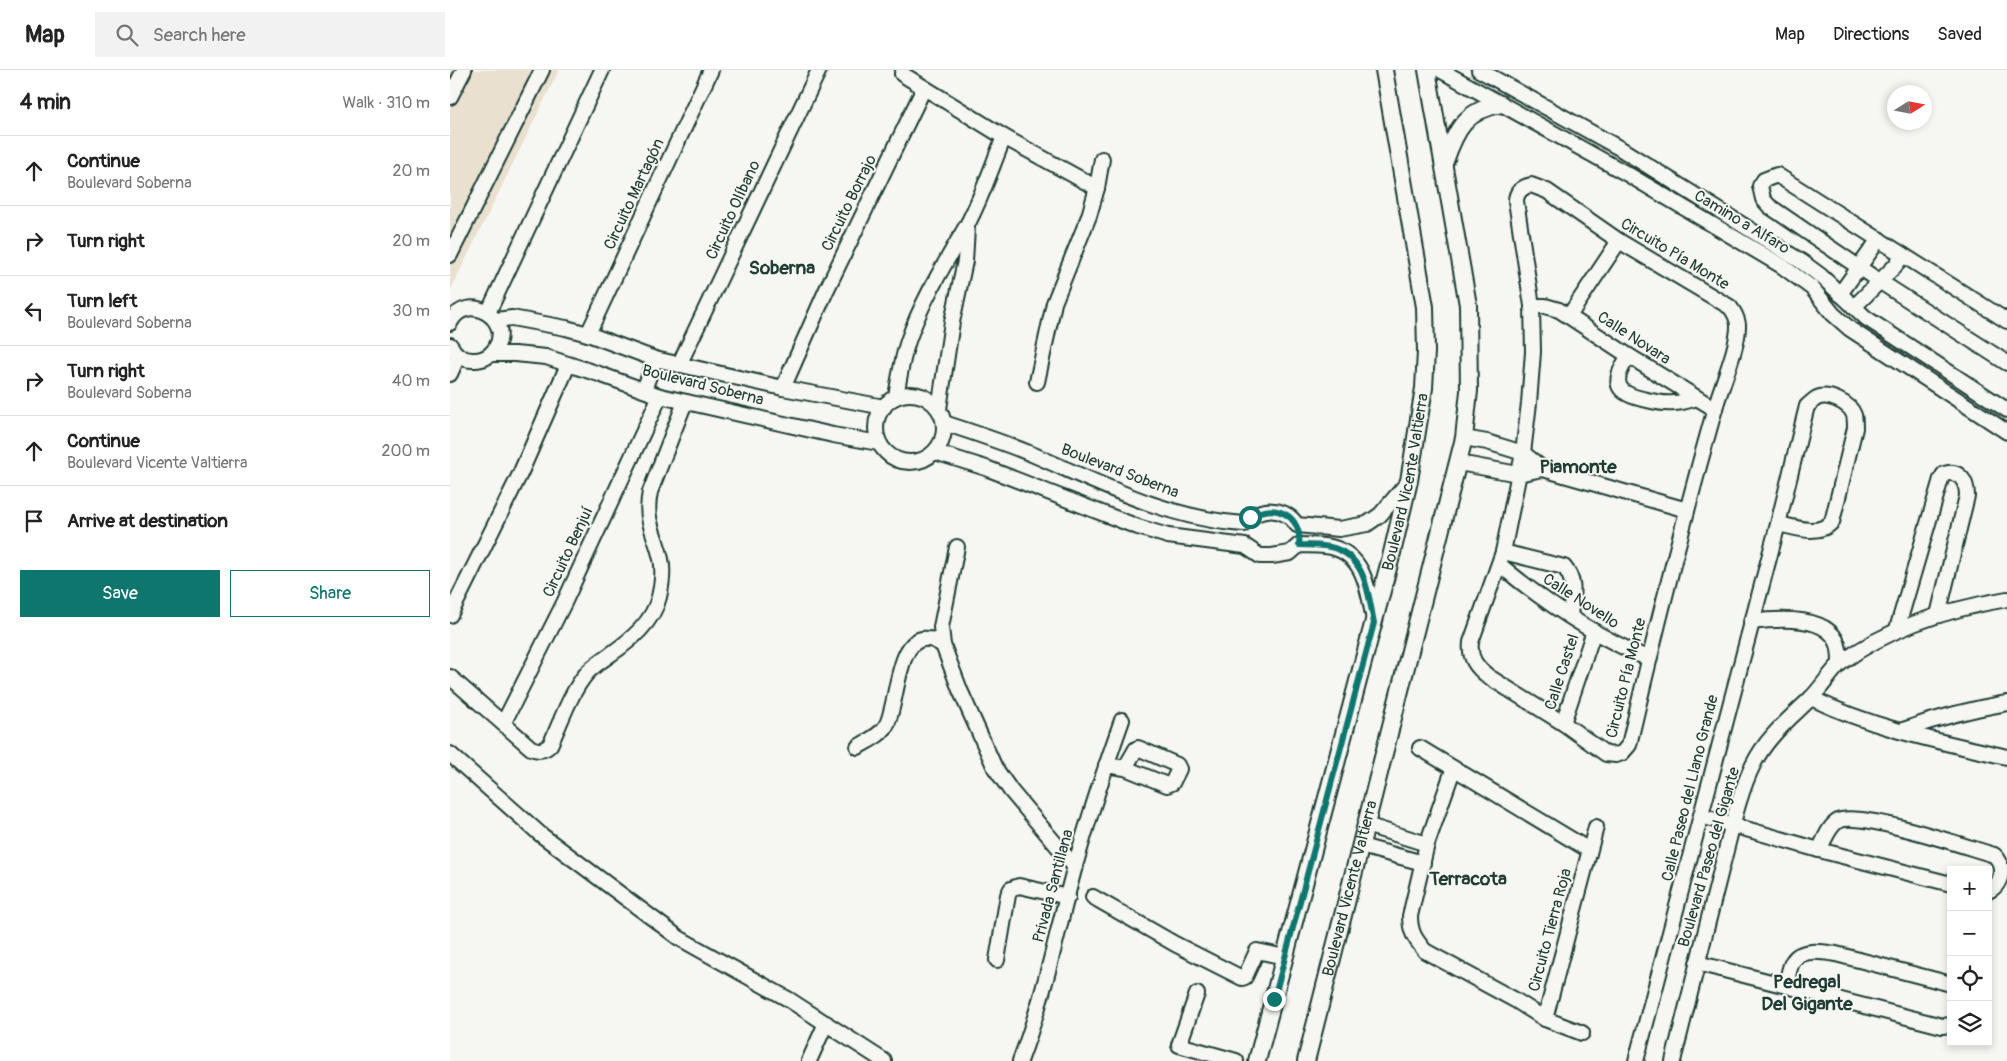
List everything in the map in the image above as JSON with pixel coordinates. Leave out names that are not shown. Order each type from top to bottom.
[{"type":"main road","name":"Boulevard Vicente Valtierra","points":[[1257,1061],[1374,623],[1409,481],[1424,388],[1425,306],[1384,70]]},
{"type":"main road","points":[[1389,93],[1392,78],[1398,70]]},
{"type":"main road","points":[[1417,70],[1421,73],[1433,94]]},
{"type":"main road","name":"Boulevard Vicente Valtierra","points":[[1306,1061],[1464,438],[1469,392],[1468,305],[1433,94],[1427,70]]},
{"type":"main road","points":[[1444,164],[1452,142],[1461,126],[1486,106],[1501,104]]},
{"type":"street","points":[[450,97],[464,70]]},
{"type":"street","points":[[450,255],[542,70]]},
{"type":"street","points":[[491,354],[500,338],[499,329],[492,316],[602,70]]},
{"type":"street","name":"Circuito Martagón","points":[[588,334],[711,70]]},
{"type":"street","name":"Circuito Olíbano","points":[[679,365],[819,70]]},
{"type":"street","name":"Camino a Alfaro","points":[[1440,70],[1629,175],[1782,266],[1812,288],[1833,314],[1850,329],[2007,432]]},
{"type":"street","name":"Camino a Alfaro","points":[[1479,70],[1638,159],[1802,262],[1883,330],[2007,410]]},
{"type":"street","points":[[902,74],[1004,136],[1097,188]]},
{"type":"street","name":"Circuito Borrajo","points":[[783,388],[826,291],[924,88]]},
{"type":"street","points":[[896,397],[901,364],[909,340],[924,304],[954,245],[968,224],[1004,136]]},
{"type":"street","points":[[1037,382],[1054,303],[1089,216],[1097,188],[1102,159]]},
{"type":"street","points":[[1629,175],[1638,159]]},
{"type":"street","points":[[2007,321],[1777,175],[1764,180],[1760,186],[1763,199],[1769,206],[1879,281],[2007,363]]},
{"type":"street","name":"Circuito Pía Monte","points":[[1536,186],[1547,191],[1618,241],[1730,307],[1737,322],[1730,364],[1714,409],[1628,745],[1622,753],[1616,755],[1606,754],[1563,723],[1481,671],[1471,657],[1471,642],[1501,558],[1522,453],[1529,403],[1533,352],[1532,306],[1516,201],[1517,194],[1523,188],[1536,186]]},
{"type":"street","points":[[939,409],[952,322],[965,261],[968,224]]},
{"type":"street","points":[[1840,294],[1879,239]]},
{"type":"street","points":[[1569,316],[1618,241]]},
{"type":"street","points":[[1854,307],[1902,255]]},
{"type":"street","name":"Calle Novara","points":[[1532,306],[1552,307],[1569,316],[1714,409]]},
{"type":"street","name":"Boulevard Soberna","points":[[450,323],[465,309],[473,308],[492,316],[512,318],[588,334],[655,359],[679,365],[783,388],[884,407]]},
{"type":"street","points":[[450,374],[454,350]]},
{"type":"street","name":"Boulevard Soberna","points":[[454,350],[466,360],[475,361],[491,354],[546,357],[660,396],[833,435],[879,443]]},
{"type":"street","points":[[1629,356],[1621,368],[1618,380],[1621,390],[1626,396],[1674,403],[1697,398]]},
{"type":"street","points":[[644,390],[655,359]]},
{"type":"street","points":[[450,615],[520,474],[568,366]]},
{"type":"street","points":[[907,394],[920,395],[930,400],[939,409],[944,423],[944,434],[941,444],[935,452],[921,461],[904,462],[894,458],[879,443],[876,430],[878,418],[884,407],[896,397],[907,394]]},
{"type":"street","name":"Circuito Benjuí","points":[[504,722],[564,603],[660,396]]},
{"type":"street","name":"Calle Paseo del Llano Grande","points":[[1636,1061],[1778,524],[1807,406],[1816,398],[1826,396],[1836,399],[1853,413],[1855,428],[1832,522],[1824,528],[1811,530],[1778,524]]},
{"type":"street","points":[[450,677],[504,722],[531,748],[540,750],[547,748],[587,672],[626,644],[643,627],[651,616],[658,600],[663,569],[647,506],[650,492],[686,402]]},
{"type":"street","name":"Boulevard Soberna","points":[[944,423],[1033,455],[1144,503],[1222,522],[1244,524]]},
{"type":"street","points":[[1464,438],[1487,442],[1522,453],[1543,469],[1687,510]]},
{"type":"street","points":[[935,452],[986,468],[1138,527],[1176,538],[1245,546],[1260,556],[1290,553],[1299,545],[1330,547],[1343,551],[1360,566],[1367,584],[1374,623]]},
{"type":"street","points":[[1459,463],[1518,474],[1543,469]]},
{"type":"street","points":[[1897,629],[1944,474],[1952,472],[1962,477],[1967,487],[1967,496],[1938,615],[2007,599]]},
{"type":"street","points":[[1297,525],[1339,529],[1367,524],[1380,515],[1409,481]]},
{"type":"street","points":[[1245,546],[1244,524],[1256,513],[1275,511],[1293,519],[1299,530],[1299,545]]},
{"type":"street","points":[[957,547],[941,626],[943,645],[995,768],[1016,797],[1075,867]]},
{"type":"street","points":[[1501,558],[1564,567],[1570,574],[1573,584],[1570,615]]},
{"type":"street","name":"Calle Novello","points":[[1501,558],[1524,585],[1619,647],[1649,659]]},
{"type":"street","name":"Boulevard Paseo del Gigante","points":[[1672,1061],[1733,825],[1748,777],[1757,756],[1780,726],[1811,698],[1840,663],[1897,629],[1938,615]]},
{"type":"street","points":[[1751,622],[1788,620],[1818,625],[1828,631],[1836,640],[1840,663]]},
{"type":"street","name":"Calle Castel","points":[[1563,723],[1594,631]]},
{"type":"street","points":[[858,747],[884,728],[890,718],[904,656],[910,646],[918,640],[929,639],[943,645]]},
{"type":"street","points":[[1811,698],[1842,713],[1903,730],[1926,739],[2007,757]]},
{"type":"street","points":[[1903,730],[1932,720],[2007,703]]},
{"type":"street","name":"Privada Santillana","points":[[1020,1061],[1033,1022],[1075,867],[1106,765],[1122,720]]},
{"type":"street","points":[[1420,748],[1452,770],[1589,850]]},
{"type":"street","points":[[450,754],[540,834],[679,938],[788,999],[884,1061]]},
{"type":"street","points":[[1106,765],[1125,768]]},
{"type":"street","name":"Circuito Tierra Roja","points":[[1452,770],[1427,844],[1410,916],[1410,928],[1414,939],[1425,951],[1515,1000],[1545,1019],[1582,1033]]},
{"type":"street","points":[[1701,816],[1819,850],[1947,883]]},
{"type":"street","points":[[1819,850],[1833,825],[1839,820],[1855,818],[1891,826],[1994,855],[2000,862],[2001,875],[1995,888],[1992,889]]},
{"type":"street","points":[[1366,825],[1427,844]]},
{"type":"street","name":"Circuito Tierra Roja","points":[[1545,1019],[1596,827]]},
{"type":"street","points":[[1361,846],[1423,863]]},
{"type":"street","points":[[997,960],[1008,895],[1011,889],[1019,886],[1068,897]]},
{"type":"street","points":[[1093,897],[1175,944],[1242,978],[1246,977],[1257,952],[1285,957]]},
{"type":"street","points":[[1786,985],[1793,962],[1799,955],[1818,951],[1947,983]]},
{"type":"street","points":[[1697,963],[1942,1026],[1947,1025]]},
{"type":"street","points":[[1197,994],[1179,1045],[1236,1061]]},
{"type":"street","points":[[809,1061],[826,1023]]},
{"type":"shaded area","points":[[450,70],[559,70],[450,291]]},
{"type":"district","name":"Soberna","points":[[782,268]]},
{"type":"district","name":"Piamonte","points":[[1578,467]]},
{"type":"district","name":"Terracota","points":[[1468,879]]},
{"type":"district","name":"Pedregal Del Gigante","points":[[1807,993]]},
{"type":"route","points":[[1250,517],[1264,511],[1275,511],[1285,514],[1293,519],[1297,525],[1300,539],[1299,545],[1330,547],[1343,551],[1353,559],[1360,566],[1367,584],[1374,623],[1324,803],[1274,999]]}]
